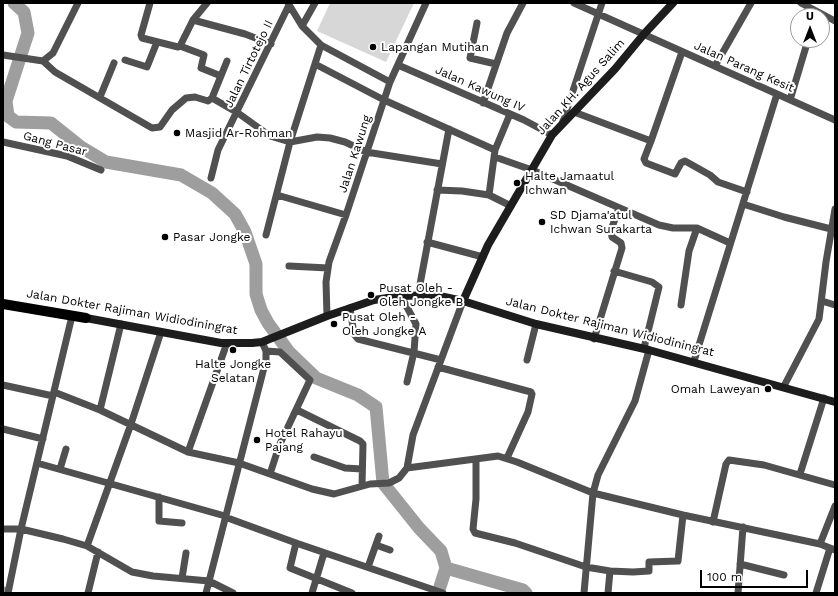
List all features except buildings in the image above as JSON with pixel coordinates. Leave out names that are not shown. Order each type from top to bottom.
[{"type":"main road","name":"Jalan KH. Agus Salim","points":[[463,301],[483,257],[552,135],[615,69],[644,34],[673,3]]},
{"type":"main road","name":"Jalan Dokter Rajiman Widiodiningrat","points":[[3,304],[227,343],[265,341],[327,316],[374,300],[401,296],[435,295],[463,301],[536,324],[594,339],[646,349],[784,386],[835,402]]},
{"type":"street","points":[[150,3],[141,35],[142,38],[180,46],[204,55],[201,68],[221,76]]},
{"type":"street","points":[[180,46],[193,20],[207,3]]},
{"type":"street","points":[[302,26],[315,3]]},
{"type":"street","name":"Jalan Kawung","points":[[327,316],[328,268],[390,82],[426,3]]},
{"type":"street","points":[[483,103],[507,33],[523,3]]},
{"type":"street","name":"Jalan Parang Kesit","points":[[574,3],[835,120]]},
{"type":"street","points":[[562,124],[602,3]]},
{"type":"street","points":[[43,61],[53,53],[75,4]]},
{"type":"street","points":[[288,4],[302,26],[320,45],[390,82]]},
{"type":"street","name":"Jalan Tirtotejo II","points":[[211,178],[218,150],[238,113],[271,44],[288,4]]},
{"type":"street","points":[[715,66],[749,4]]},
{"type":"street","points":[[193,20],[245,34],[271,44]]},
{"type":"street","points":[[477,23],[470,58],[496,64]]},
{"type":"street","points":[[125,60],[147,67],[157,42]]},
{"type":"street","points":[[266,234],[290,142],[320,45]]},
{"type":"street","points":[[790,100],[806,48]]},
{"type":"street","points":[[682,52],[644,159],[646,163],[675,174],[681,163],[685,162],[710,175],[716,181],[747,192]]},
{"type":"street","points":[[3,55],[32,58],[43,61],[55,72],[152,128],[157,128],[162,124],[172,110],[186,98],[195,96],[208,101],[212,98],[227,61]]},
{"type":"street","points":[[100,97],[114,63]]},
{"type":"street","points":[[315,64],[384,100],[449,129],[495,153],[659,225],[673,228],[697,228],[730,243]]},
{"type":"street","name":"Jalan Kawung IV","points":[[398,66],[510,114],[552,135]]},
{"type":"street","points":[[694,362],[777,94]]},
{"type":"street","points":[[212,98],[238,113],[270,136],[290,142],[317,137],[330,138],[345,142],[366,152],[442,164]]},
{"type":"street","points":[[574,112],[651,141]]},
{"type":"street","points":[[488,195],[495,153],[510,114]]},
{"type":"street","points":[[418,295],[449,129]]},
{"type":"street","name":"Gang Pasar","points":[[3,142],[67,156],[101,170]]},
{"type":"street","points":[[437,190],[462,191],[488,195],[511,206]]},
{"type":"street","points":[[277,195],[346,215]]},
{"type":"street","points":[[743,204],[833,230]]},
{"type":"street","points":[[594,339],[623,245],[612,237],[611,230],[620,208]]},
{"type":"street","points":[[784,386],[817,325],[822,301],[835,209]]},
{"type":"street","points":[[681,305],[688,255],[697,228]]},
{"type":"street","points":[[427,242],[483,257]]},
{"type":"street","points":[[289,266],[328,268]]},
{"type":"street","points":[[584,593],[593,493],[598,475],[635,401],[659,287],[652,282],[614,271]]},
{"type":"street","points":[[401,296],[416,324],[414,352],[407,382]]},
{"type":"street","points":[[3,386],[54,394],[100,410],[188,452],[239,463],[312,489],[334,494],[370,484],[389,483],[399,478],[407,468],[414,435],[463,301]]},
{"type":"street","points":[[822,301],[835,305]]},
{"type":"street","points":[[350,308],[355,337],[441,360]]},
{"type":"street","points":[[9,589],[21,529],[72,316]]},
{"type":"street","points":[[100,410],[121,324]]},
{"type":"street","points":[[527,360],[536,324]]},
{"type":"street","points":[[87,546],[131,424],[160,332]]},
{"type":"street","points":[[206,593],[263,373],[266,351],[265,341]]},
{"type":"street","points":[[188,452],[227,343]]},
{"type":"street","points":[[266,351],[280,352],[309,378],[310,382],[279,446],[270,474]]},
{"type":"street","points":[[438,367],[531,392],[528,412],[507,458]]},
{"type":"street","points":[[800,474],[824,398]]},
{"type":"street","points":[[297,410],[360,440],[363,444],[364,451],[362,486]]},
{"type":"street","points":[[3,429],[43,439]]},
{"type":"street","points":[[60,469],[66,449]]},
{"type":"street","points":[[407,468],[490,456],[507,458],[593,493],[713,522],[820,544],[832,549],[816,593]]},
{"type":"street","points":[[314,457],[345,468],[362,469]]},
{"type":"street","points":[[476,459],[476,499],[473,529],[475,533],[515,543],[586,567],[624,572],[649,571],[649,562],[678,561],[683,515]]},
{"type":"street","points":[[713,522],[726,464],[729,460],[764,465],[835,485]]},
{"type":"street","points":[[37,463],[110,482],[225,516],[324,553],[444,593]]},
{"type":"street","points":[[159,497],[159,521],[182,523]]},
{"type":"street","points":[[820,544],[835,506]]},
{"type":"street","points":[[738,593],[743,528]]},
{"type":"street","points":[[3,529],[21,529],[87,546],[132,572],[153,576],[210,581],[233,593]]},
{"type":"street","points":[[368,567],[379,536]]},
{"type":"street","points":[[296,543],[290,568],[352,593]]},
{"type":"street","points":[[376,545],[390,550]]},
{"type":"street","points":[[88,593],[98,552]]},
{"type":"street","points":[[312,593],[324,553]]},
{"type":"street","points":[[182,578],[186,554]]},
{"type":"street","points":[[740,564],[784,575]]},
{"type":"street","points":[[608,593],[610,571]]},
{"type":"shaded area","name":"Lapangan Mutihan","points":[[330,3],[414,3],[386,62],[317,31]]},
{"type":"waterway","points":[[14,3],[24,12],[28,33],[6,101],[8,116],[16,122],[51,123],[81,147],[106,162],[181,175],[212,193],[235,214],[245,232],[256,264],[256,294],[261,310],[268,323],[289,352],[316,378],[358,395],[376,407],[383,483],[419,528],[441,551],[446,568],[523,590],[526,593]]},
{"type":"waterway","points":[[438,593],[446,568]]},
{"type":"place","name":"Lapangan Mutihan","points":[[373,47]]},
{"type":"place","name":"Masjid Ar-Rohman","points":[[177,133]]},
{"type":"place","name":"Halte Jamaatul Ichwan","points":[[517,183]]},
{"type":"place","name":"SD Djama'atul Ichwan Surakarta","points":[[542,222]]},
{"type":"place","name":"Pasar Jongke","points":[[165,237]]},
{"type":"place","name":"Pusat Oleh - Oleh Jongke B","points":[[371,295]]},
{"type":"place","name":"Pusat Oleh - Oleh Jongke A","points":[[334,324]]},
{"type":"place","name":"Halte Jongke Selatan","points":[[233,350]]},
{"type":"place","name":"Omah Laweyan","points":[[768,389]]},
{"type":"place","name":"Hotel Rahayu Pajang","points":[[257,440]]}]
